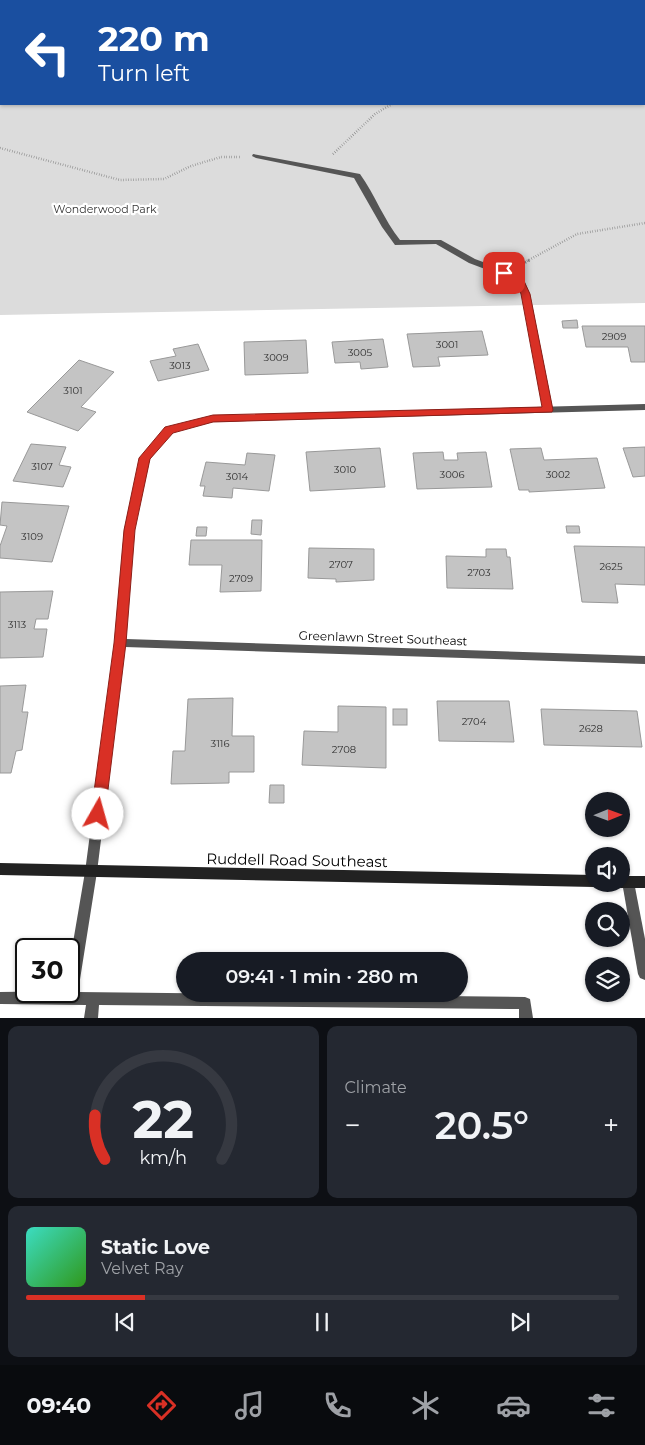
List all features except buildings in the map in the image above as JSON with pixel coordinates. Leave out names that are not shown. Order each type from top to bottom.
[{"type":"main road","name":"Ruddell Road Southeast","points":[[0,869],[585,881]]},
{"type":"main road","points":[[630,882],[645,882]]},
{"type":"street","points":[[256,156],[316,166],[356,176],[375,203],[380,218],[398,243],[438,242],[472,261],[504,273],[521,283],[526,294],[548,410]]},
{"type":"street","points":[[80,938],[91,872],[120,643],[130,530],[144,458],[169,430],[213,419],[645,407]]},
{"type":"street","name":"Greenlawn Street Southeast","points":[[120,643],[645,660]]},
{"type":"street","points":[[627,892],[645,974]]},
{"type":"street","points":[[0,998],[15,998]]},
{"type":"street","points":[[80,998],[525,1003],[526,1018]]},
{"type":"street","points":[[91,1018],[93,999]]},
{"type":"path","points":[[316,166],[342,148],[370,117],[390,105]]},
{"type":"path","points":[[0,148],[120,180],[164,179],[191,166],[220,157],[256,156]]},
{"type":"path","points":[[520,264],[577,234],[645,223]]},
{"type":"green space","name":"Wonderwood Park","points":[[0,105],[645,105],[645,303],[0,315]]},
{"type":"route","points":[[98,814],[120,643],[130,530],[144,458],[169,430],[213,419],[548,410],[526,294],[521,283],[504,273]]}]
